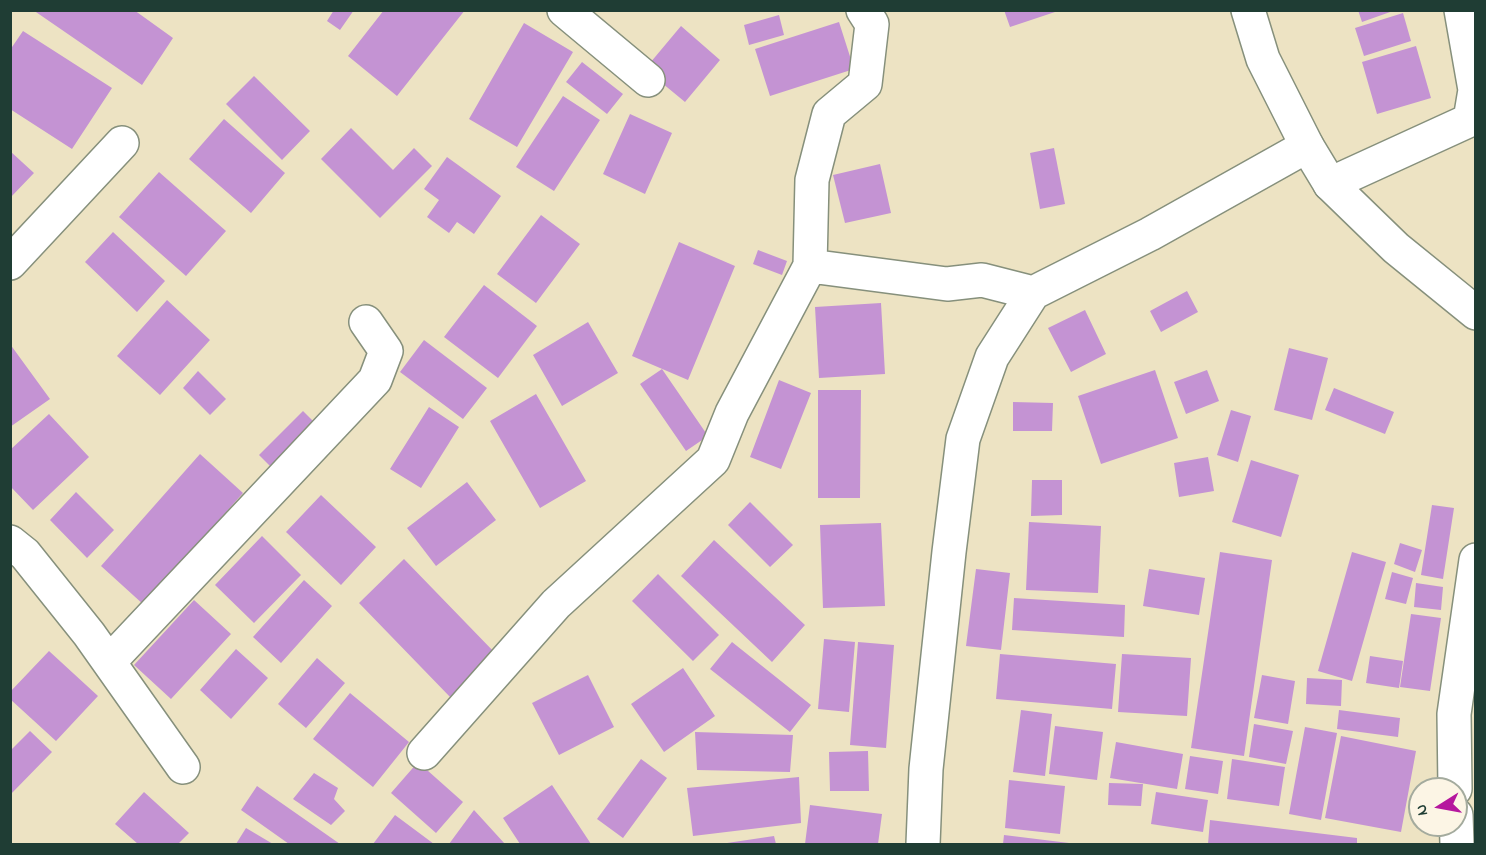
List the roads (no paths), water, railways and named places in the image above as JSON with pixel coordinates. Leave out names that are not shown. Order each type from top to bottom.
[{"type":"street","points":[[564,10],[648,80]]},
{"type":"street","points":[[424,753],[555,604],[713,460],[732,413],[810,266],[812,180],[829,114],[865,84],[873,24],[863,10]]},
{"type":"street","points":[[1248,10],[1263,59],[1307,146],[1330,184],[1396,248],[1476,312]]},
{"type":"street","points":[[1330,184],[1470,120],[1475,90],[1461,10]]},
{"type":"street","points":[[10,262],[122,143]]},
{"type":"street","points":[[923,844],[926,769],[963,439],[992,357],[1033,293],[1150,234],[1307,146]]},
{"type":"street","points":[[810,266],[947,284],[981,280],[1033,293]]},
{"type":"street","points":[[109,662],[375,380],[386,351],[366,322]]},
{"type":"street","points":[[15,558],[90,634],[183,767]]},
{"type":"street","points":[[1455,777],[1454,714],[1476,560]]}]
